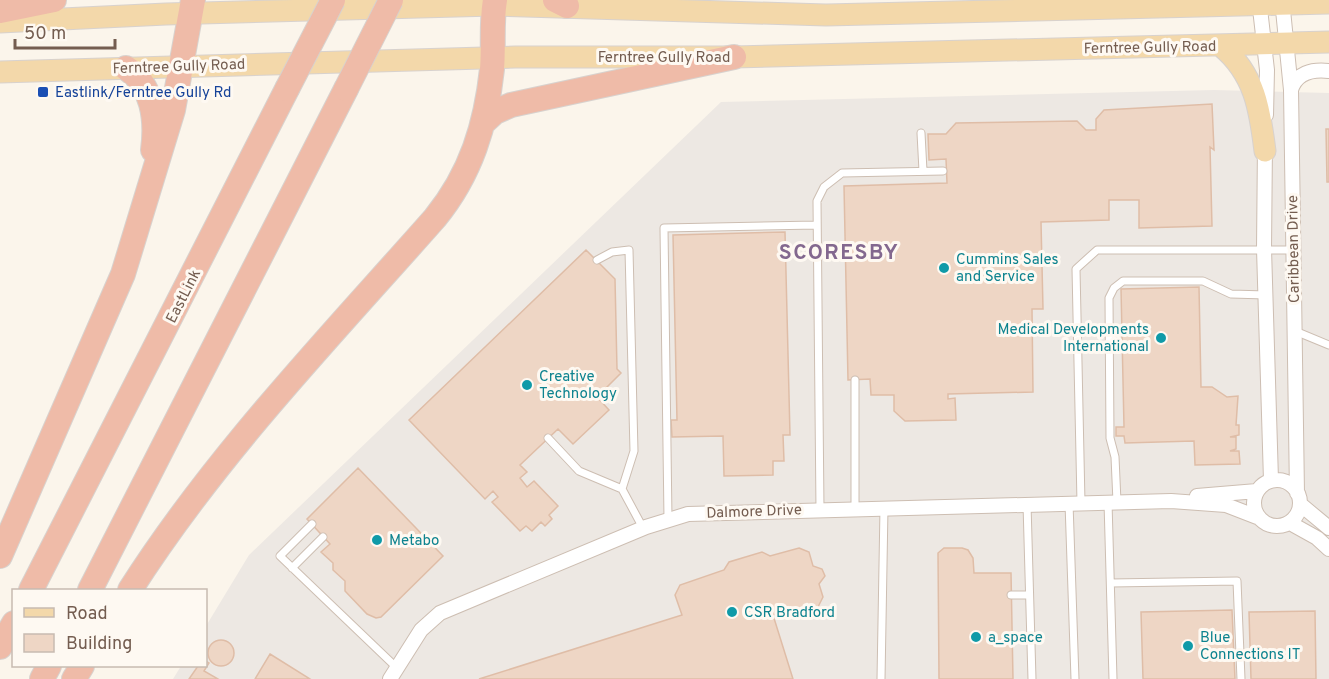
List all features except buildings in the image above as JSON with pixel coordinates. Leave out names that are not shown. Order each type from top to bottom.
[{"type":"highway","points":[[0,11],[54,0]]},
{"type":"highway","name":"EastLink","points":[[32,589],[333,0]]},
{"type":"highway","points":[[91,589],[391,0]]},
{"type":"highway","points":[[131,589],[184,512],[260,416],[446,205],[468,168],[483,124],[491,58],[494,3]]},
{"type":"highway","points":[[0,555],[109,311],[170,120],[191,6]]},
{"type":"highway","points":[[483,124],[495,112],[511,105],[734,57]]},
{"type":"highway","points":[[126,68],[143,83],[154,120],[152,157],[137,229]]},
{"type":"highway","points":[[0,647],[12,626]]},
{"type":"main road","points":[[1168,8],[1188,0]]},
{"type":"main road","points":[[0,22],[191,6],[561,3],[816,15],[1168,8],[1325,2]]},
{"type":"main road","name":"Ferntree Gully Road","points":[[0,72],[491,58],[734,57],[1329,42]]},
{"type":"main road","points":[[1221,46],[1242,66],[1250,79],[1259,109],[1265,151]]},
{"type":"street","name":"Caribbean Drive","points":[[1282,2],[1291,90],[1299,498]]},
{"type":"street","name":"Caribbean Drive","points":[[1259,3],[1267,70],[1264,249],[1271,480]]},
{"type":"street","points":[[1291,90],[1302,74],[1329,71]]},
{"type":"street","points":[[1299,498],[1299,511],[1290,522],[1276,527],[1269,526],[1257,517],[1253,504],[1257,491],[1271,480],[1288,483],[1299,498],[1329,528]]},
{"type":"street","name":"Dalmore Drive","points":[[1171,501],[1226,492],[1257,491]]},
{"type":"street","name":"Dalmore Drive","points":[[394,674],[421,630],[440,613],[668,519],[703,513],[1171,501],[1226,505],[1257,517]]},
{"type":"street","points":[[1290,522],[1317,538],[1329,549]]},
{"type":"lane","points":[[921,133],[922,171]]},
{"type":"lane","points":[[820,510],[817,225],[820,194],[842,173],[943,171]]},
{"type":"lane","points":[[668,519],[664,228],[817,225]]},
{"type":"lane","points":[[1076,679],[1076,268],[1097,249],[1293,250]]},
{"type":"lane","points":[[597,260],[612,252],[629,250],[634,451],[622,489]]},
{"type":"lane","points":[[1113,679],[1111,583],[1115,458],[1110,438],[1109,298],[1112,291],[1123,281],[1203,281],[1231,294],[1266,296]]},
{"type":"lane","points":[[1295,331],[1329,345]]},
{"type":"lane","points":[[855,380],[855,509]]},
{"type":"lane","points":[[548,438],[579,471],[622,489],[643,528]]},
{"type":"lane","points":[[1027,504],[1032,679]]},
{"type":"lane","points":[[881,679],[884,508]]},
{"type":"lane","points":[[312,524],[280,556],[394,674]]},
{"type":"lane","points":[[292,568],[323,537]]},
{"type":"lane","points":[[1111,583],[1237,581],[1241,679]]},
{"type":"lane","points":[[1011,595],[1029,595]]},
{"type":"shaded area","points":[[1214,90],[1329,93],[1329,679],[173,679],[180,667],[207,667],[207,624],[249,555],[721,102]]},
{"type":"place","name":"Eastlink/Ferntree Gully Rd","points":[[43,92]]},
{"type":"place","name":"Cummins Sales and Service","points":[[944,268]]},
{"type":"place","name":"Medical Developments International","points":[[1161,338]]},
{"type":"place","name":"Creative Technology","points":[[527,385]]},
{"type":"place","name":"Metabo","points":[[377,540]]},
{"type":"place","name":"CSR Bradford","points":[[732,612]]},
{"type":"place","name":"a_space","points":[[976,637]]},
{"type":"place","name":"Blue Connections IT","points":[[1188,646]]},
{"type":"district","name":"SCORESBY","points":[[839,252]]}]
